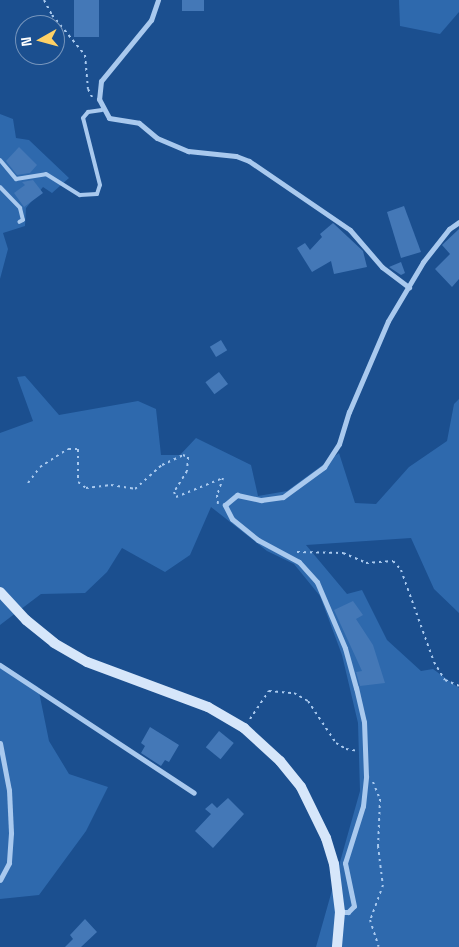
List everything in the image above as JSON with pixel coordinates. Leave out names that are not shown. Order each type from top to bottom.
[{"type":"main road","points":[[0,592],[40,633],[87,662],[183,696],[244,728],[280,761],[301,787],[316,814],[334,864],[340,912],[337,947]]},
{"type":"street","points":[[158,0],[151,20],[101,81],[99,99],[102,110],[114,121],[139,123],[157,138],[188,150],[236,156],[249,161],[350,230],[382,267],[409,287]]},
{"type":"street","points":[[340,912],[348,912],[354,906],[345,863],[363,806],[366,776],[364,722],[345,648],[317,582],[286,552],[252,535],[228,515],[225,505],[236,495],[261,500],[283,497],[324,467],[339,444],[381,335],[424,262],[459,222]]},
{"type":"street","points":[[0,665],[194,793]]},
{"type":"street","points":[[0,743],[9,790],[11,833],[9,863],[0,880]]},
{"type":"lane","points":[[0,160],[16,179],[46,174],[80,195],[97,194],[100,185],[83,118],[88,112],[102,110]]},
{"type":"lane","points":[[0,187],[20,208],[23,220],[19,222]]},
{"type":"path","points":[[44,0],[52,15],[85,55],[88,89],[94,99],[99,99]]},
{"type":"path","points":[[28,483],[40,467],[68,448],[78,449],[78,482],[86,488],[112,485],[135,489],[162,465],[183,455],[188,457],[187,471],[174,492],[176,497],[223,478],[216,503],[225,505]]},
{"type":"path","points":[[286,552],[343,553],[366,563],[394,561],[401,570],[434,662],[445,680],[459,686]]},
{"type":"path","points":[[244,728],[269,691],[294,693],[308,701],[336,743],[346,749],[366,750]]},
{"type":"path","points":[[366,776],[372,780],[380,799],[378,846],[383,885],[370,920],[379,947]]},
{"type":"shaded area","points":[[399,0],[459,0],[459,12],[440,34],[400,26]]},
{"type":"shaded area","points":[[0,114],[13,119],[16,138],[29,140],[69,178],[52,193],[43,187],[26,208],[25,226],[3,233],[8,249],[0,279]]},
{"type":"shaded area","points":[[25,376],[59,415],[138,401],[156,409],[161,455],[180,455],[196,438],[251,465],[258,496],[287,491],[339,453],[355,503],[376,504],[409,467],[447,441],[454,404],[459,399],[459,613],[434,589],[411,538],[306,545],[347,594],[362,590],[387,640],[421,671],[433,669],[459,688],[459,947],[316,947],[360,791],[358,723],[342,655],[320,596],[294,564],[267,551],[211,507],[190,555],[165,572],[122,548],[107,572],[85,593],[41,594],[0,625],[0,433],[33,421],[17,377]]},
{"type":"shaded area","points":[[0,663],[38,687],[49,741],[69,774],[108,787],[86,831],[39,895],[0,899]]},
{"type":"building","points":[[74,0],[99,0],[99,37],[74,37]]},
{"type":"building","points":[[182,0],[204,0],[204,11],[182,11]]},
{"type":"building","points":[[19,147],[37,165],[30,173],[17,175],[6,161]]},
{"type":"building","points":[[33,180],[43,193],[24,207],[14,193],[25,185],[22,182]]},
{"type":"building","points":[[404,206],[421,252],[401,258],[387,212]]},
{"type":"building","points":[[333,223],[363,251],[367,267],[334,274],[331,261],[312,272],[297,248],[305,243],[310,250],[322,237],[320,234]]},
{"type":"building","points":[[459,229],[459,279],[452,287],[435,269],[450,254],[442,245]]},
{"type":"building","points":[[401,262],[405,273],[401,275],[389,267]]},
{"type":"building","points":[[221,340],[227,350],[216,357],[210,347]]},
{"type":"building","points":[[219,372],[228,384],[214,394],[205,382]]},
{"type":"building","points":[[353,601],[363,615],[356,619],[373,645],[385,683],[360,686],[356,672],[362,671],[334,610]]},
{"type":"building","points":[[150,727],[179,745],[169,762],[165,760],[161,766],[141,753],[145,746],[141,743]]},
{"type":"building","points":[[219,731],[234,743],[221,759],[206,747]]},
{"type":"building","points":[[228,798],[244,814],[213,848],[195,831],[211,814],[205,809],[212,803],[217,808]]},
{"type":"building","points":[[85,919],[97,932],[81,947],[65,947],[73,939],[70,935]]}]
